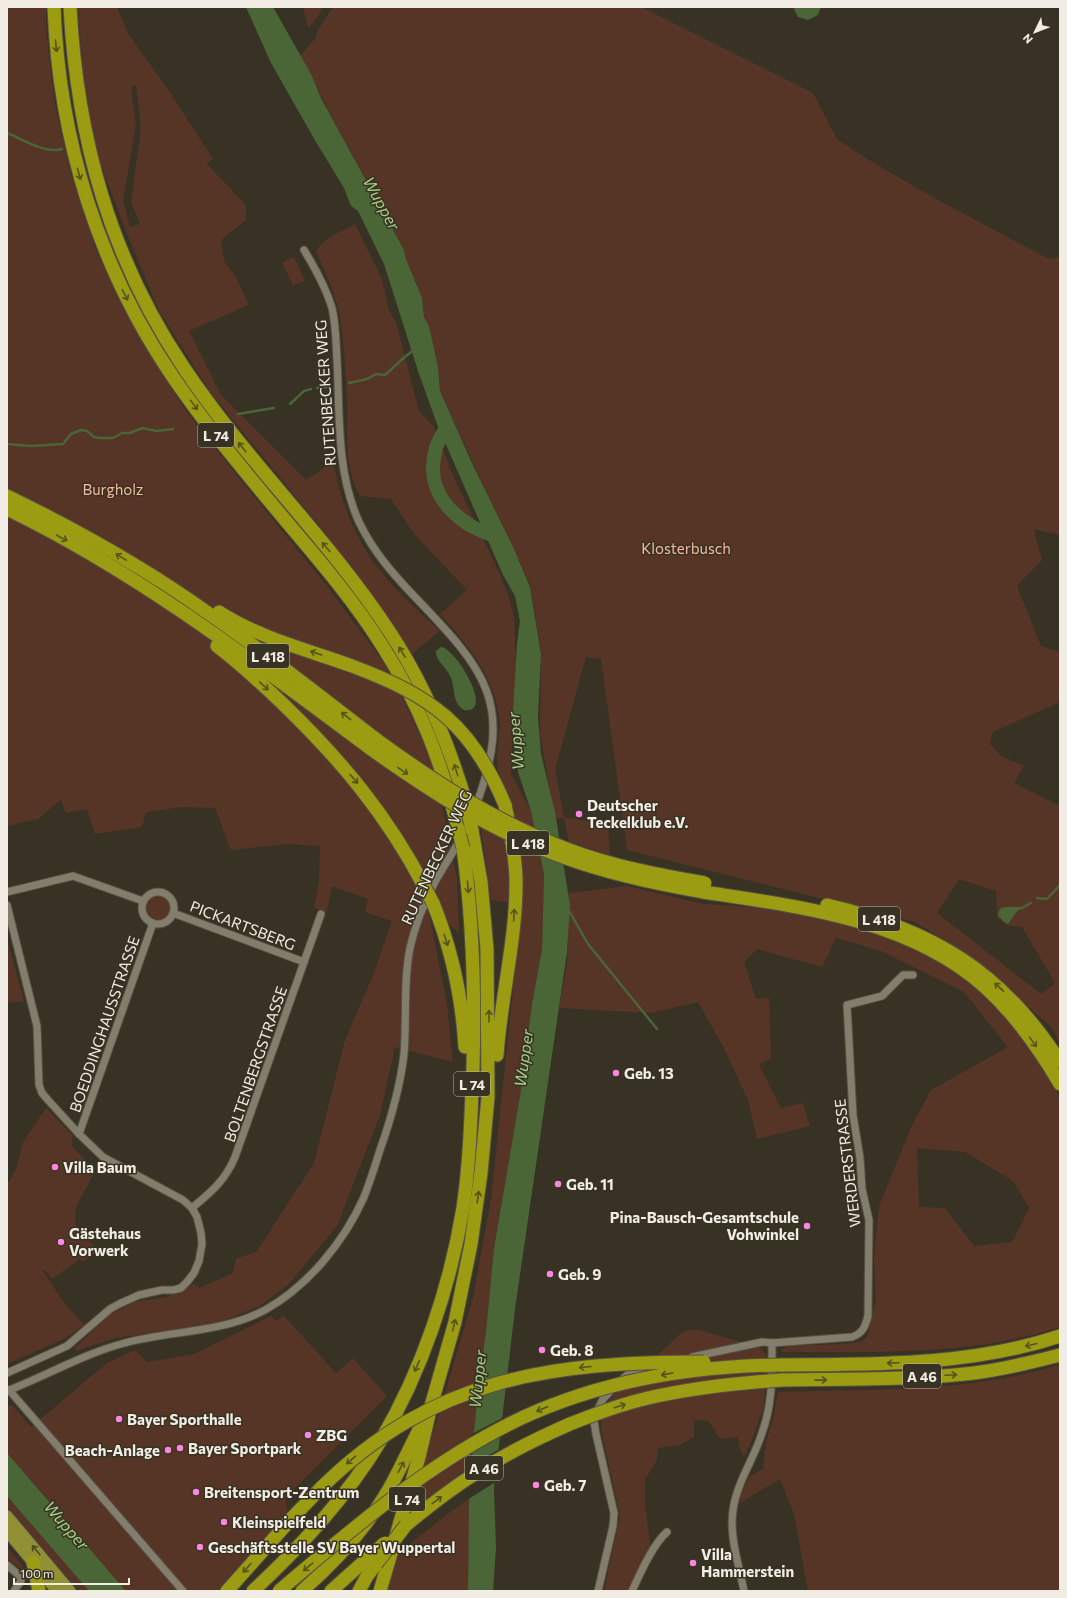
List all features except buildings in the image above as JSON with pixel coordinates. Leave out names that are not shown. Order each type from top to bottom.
[{"type":"highway","name":"L 74","points":[[54,7],[57,58],[70,137],[84,193],[103,246],[124,293],[156,351],[208,425],[361,613],[383,646],[416,705],[429,733],[445,779],[463,848],[470,916],[473,1004],[472,1099],[468,1167],[457,1242],[445,1292],[435,1316],[423,1353],[404,1396],[381,1440],[357,1476],[314,1530],[253,1591]]},
{"type":"highway","name":"L 74","points":[[70,7],[73,57],[79,102],[93,166],[117,239],[141,293],[169,344],[219,417],[265,475],[346,571],[390,633],[409,664],[435,715],[454,763],[472,830],[481,882],[487,949],[488,1097],[481,1173],[471,1244],[455,1322],[431,1406],[419,1457],[380,1591]]},
{"type":"highway","name":"L 418","points":[[7,496],[92,540],[155,577],[208,613],[244,639],[374,744],[459,807],[504,831],[569,860],[642,881],[705,888],[846,918],[886,931],[913,942],[943,957],[983,986],[1056,1062]]},
{"type":"highway","name":"L 418","points":[[7,509],[84,550],[161,596],[266,671],[374,744]]},
{"type":"highway","name":"L 418","points":[[155,577],[176,584],[224,615],[248,628],[385,678],[422,698],[440,711],[455,725],[471,743],[484,762],[505,805],[513,844],[516,879],[513,922],[498,1038],[495,1081],[488,1097]]},
{"type":"highway","name":"L 74","points":[[161,596],[178,616],[224,651],[260,683],[318,739],[380,812],[403,847],[433,903],[447,942],[459,988],[464,1022],[466,1056],[463,1164],[458,1206],[435,1316]]},
{"type":"highway","points":[[1056,1062],[1060,1084]]},
{"type":"highway","name":"A 46","points":[[279,1591],[363,1521],[408,1486],[486,1436],[545,1408],[580,1395],[637,1380],[698,1370],[762,1366],[915,1362],[967,1357],[1029,1345],[1060,1336]]},
{"type":"highway","name":"A 46","points":[[373,1560],[406,1524],[439,1498],[477,1472],[509,1453],[570,1424],[621,1406],[674,1393],[733,1384],[782,1380],[869,1379],[965,1374],[1017,1365],[1060,1355]]},
{"type":"highway","points":[[227,1591],[292,1518],[321,1488],[356,1456],[400,1425],[440,1404],[492,1384],[554,1370],[624,1364],[714,1362],[762,1366]]},
{"type":"highway","name":"L 74","points":[[302,1591],[339,1556],[357,1535],[389,1490],[431,1406]]},
{"type":"highway","points":[[331,1591],[373,1560]]},
{"type":"highway","points":[[359,1591],[373,1560]]},
{"type":"highway","points":[[33,1562],[39,1591]]},
{"type":"main road","points":[[7,1516],[70,1591]]},
{"type":"main road","points":[[7,1531],[57,1591]]},
{"type":"street","name":"RUTENBECKER WEG","points":[[8,1390],[81,1358],[120,1344],[239,1321],[263,1311],[280,1300],[297,1287],[324,1260],[341,1236],[364,1197],[392,1116],[404,1054],[407,978],[410,949],[416,926],[434,884],[465,832],[480,794],[489,763],[494,725],[491,706],[483,680],[460,646],[384,564],[367,537],[352,503],[340,447],[336,338],[332,309],[321,281],[304,250]]},
{"type":"street","points":[[7,892],[73,876],[143,902],[143,915],[153,923]]},
{"type":"street","name":"PICKARTSBERG","points":[[143,902],[150,894],[155,892],[166,894],[173,902],[173,913],[168,921],[163,923],[153,923]]},
{"type":"street","points":[[7,905],[37,1026],[40,1089],[79,1134],[107,1160],[183,1200],[192,1208],[201,1228],[202,1244],[199,1261],[194,1273],[188,1282],[181,1288],[139,1295],[119,1304],[110,1309],[67,1346],[7,1373]]},
{"type":"street","name":"PICKARTSBERG","points":[[173,913],[304,962]]},
{"type":"street","name":"BOLTENBERGSTRASSE","points":[[192,1208],[215,1189],[230,1170],[321,914]]},
{"type":"street","name":"BOEDDINGHAUSSTRASSE","points":[[79,1134],[153,923]]},
{"type":"street","name":"WERDERSTRASSE","points":[[772,1343],[852,1337],[858,1334],[865,1327],[868,1316],[869,1220],[862,1189],[860,1158],[853,1115],[847,1005],[882,996],[903,975],[913,975]]},
{"type":"street","points":[[598,1591],[613,1526],[614,1513],[594,1421],[603,1399],[633,1370],[762,1342],[772,1343],[771,1397],[768,1414],[755,1452],[738,1488],[733,1510],[732,1524],[734,1541],[744,1591]]},
{"type":"street","points":[[8,1390],[83,1474],[183,1591]]},
{"type":"street","points":[[632,1591],[643,1568],[662,1536],[666,1532]]},
{"type":"street","points":[[7,1565],[21,1577],[21,1581],[14,1591]]},
{"type":"green space","name":"Burgholz","points":[[7,7],[46,7],[46,28],[55,105],[70,170],[95,247],[121,303],[150,354],[182,405],[209,441],[327,586],[387,667],[411,715],[432,764],[457,879],[459,933],[413,894],[428,908],[447,1004],[453,1062],[395,1047],[380,1115],[337,1226],[288,1285],[261,1305],[219,1323],[116,1338],[76,1351],[75,1348],[108,1316],[134,1302],[167,1297],[195,1284],[199,1288],[233,1273],[236,1259],[257,1251],[314,1163],[345,1040],[373,975],[392,921],[365,912],[368,899],[332,886],[326,914],[314,907],[319,881],[320,846],[288,844],[231,850],[215,808],[182,807],[146,812],[142,827],[95,834],[87,809],[66,813],[61,800],[38,819],[7,826]]},
{"type":"green space","points":[[78,7],[117,7],[129,35],[169,91],[213,159],[207,164],[246,205],[246,220],[221,240],[224,261],[236,277],[249,305],[189,331],[221,395],[306,480],[333,462],[344,505],[362,545],[393,586],[439,631],[410,656],[326,534],[211,393],[159,311],[125,229],[95,149],[82,63]],"holes":[[[136,85],[141,128],[131,202],[140,224],[130,227],[123,200],[136,125],[131,87]]]},
{"type":"green space","points":[[303,7],[324,7],[310,27],[308,27]]},
{"type":"green space","name":"Klosterbusch","points":[[333,7],[641,7],[813,93],[837,139],[869,160],[936,199],[1049,259],[1060,257],[1060,535],[1034,529],[1042,560],[1017,586],[1041,646],[1060,652],[1060,702],[993,732],[990,744],[1001,756],[1024,766],[1014,783],[1060,806],[1060,1043],[1050,1026],[973,958],[915,922],[627,850],[601,659],[586,657],[555,770],[564,817],[608,825],[610,855],[569,842],[564,818],[555,819],[540,733],[541,650],[530,584],[440,391],[438,367],[429,326],[424,317],[422,298],[406,259],[404,250],[300,56],[316,38],[317,32]],"holes":[[[959,879],[996,891],[997,917],[1007,925],[1022,927],[1055,983],[1041,994],[937,913]]]},
{"type":"green space","points":[[355,224],[382,279],[389,310],[396,322],[419,411],[434,427],[452,473],[498,570],[509,597],[514,616],[516,666],[511,774],[531,811],[544,874],[542,949],[532,1004],[521,1090],[494,1248],[471,1466],[410,1511],[473,1298],[491,1199],[522,904],[491,900],[481,827],[518,846],[511,804],[497,768],[500,724],[498,708],[480,664],[461,638],[440,614],[467,590],[415,535],[391,499],[360,496],[351,473],[348,448],[347,389],[341,323],[328,277],[316,251],[329,238]]},
{"type":"green space","points":[[294,257],[305,281],[293,286],[282,262]]},
{"type":"green space","points":[[627,886],[704,904],[771,908],[860,928],[930,953],[982,990],[1023,1037],[1047,1069],[1060,1100],[1060,1327],[992,1343],[957,1348],[887,1352],[782,1352],[782,1349],[788,1346],[844,1344],[860,1342],[867,1337],[876,1301],[874,1257],[879,1206],[912,1125],[931,1090],[1008,1047],[964,992],[881,951],[836,938],[822,967],[757,949],[744,962],[756,999],[769,998],[771,1059],[759,1064],[781,1108],[803,1103],[810,1126],[757,1139],[748,1100],[724,1048],[698,1002],[651,1013],[559,1008],[567,964],[569,893]],"holes":[[[917,1148],[965,1152],[1013,1181],[1029,1208],[1012,1242],[974,1246],[945,1208],[919,1207]]]},
{"type":"green space","points":[[158,895],[167,899],[171,908],[167,917],[158,921],[149,917],[145,908],[149,899]]},
{"type":"green space","points":[[7,939],[24,1001],[7,1003]]},
{"type":"green space","points":[[46,1108],[73,1136],[71,1145],[95,1171],[76,1207],[75,1224],[98,1251],[82,1262],[80,1259],[52,1279],[45,1270],[43,1271],[64,1303],[84,1325],[64,1339],[7,1364],[7,1185],[16,1169],[23,1142]]},
{"type":"green space","name":"Bayer Sportpark","points":[[283,1315],[336,1373],[353,1358],[387,1396],[285,1498],[288,1513],[218,1591],[126,1591],[7,1453],[7,1406],[12,1405],[31,1427],[107,1363],[135,1350],[147,1362],[194,1354],[271,1316],[277,1321]]},
{"type":"green space","points":[[689,1330],[698,1330],[760,1347],[766,1355],[764,1406],[744,1457],[739,1447],[738,1437],[720,1439],[709,1421],[694,1420],[694,1437],[680,1445],[658,1448],[657,1460],[645,1480],[645,1506],[651,1548],[629,1591],[604,1591],[620,1516],[603,1438],[601,1410],[614,1395],[680,1334]]},
{"type":"green space","points":[[1060,1364],[1060,1591],[808,1591],[794,1514],[780,1479],[740,1503],[742,1492],[749,1477],[763,1469],[766,1442],[773,1419],[778,1392],[920,1388],[957,1385],[1027,1373]]},
{"type":"green space","points":[[7,1496],[89,1591],[79,1591],[7,1507]]},
{"type":"green space","points":[[469,1498],[468,1591],[387,1591],[397,1554]]},
{"type":"green space","points":[[7,1547],[21,1564],[26,1573],[7,1558]]},
{"type":"water","points":[[246,7],[273,7],[311,74],[321,98],[404,250],[406,259],[422,298],[424,317],[429,326],[438,367],[440,391],[472,463],[514,549],[530,587],[541,654],[538,717],[541,754],[555,812],[570,905],[567,952],[515,1309],[494,1488],[496,1548],[493,1591],[468,1591],[469,1498],[474,1432],[494,1248],[521,1090],[532,1004],[542,949],[544,874],[531,811],[518,772],[513,711],[517,644],[520,621],[515,596],[503,575],[437,424],[418,371],[384,264],[358,211],[351,206],[344,188],[271,63]]},
{"type":"water","points":[[793,7],[821,7],[818,15],[808,20],[798,17]]},
{"type":"water","points":[[441,647],[448,650],[455,658],[470,681],[475,693],[476,702],[473,709],[464,710],[457,703],[450,676],[436,654],[436,651]]},
{"type":"water","points":[[1002,907],[1022,907],[1022,909],[1018,910],[1008,924],[998,915]]},
{"type":"water","points":[[7,1453],[126,1591],[89,1591],[7,1496]]},
{"type":"pier","points":[[504,1417],[502,1436],[470,1454],[472,1434]]},
{"type":"pier","points":[[501,1448],[497,1481],[467,1500],[469,1467]]},
{"type":"waterway","points":[[7,133],[41,148],[55,150],[62,149]]},
{"type":"waterway","points":[[349,383],[367,379],[376,374],[385,375],[403,358],[415,350]]},
{"type":"waterway","points":[[317,388],[327,387]]},
{"type":"waterway","points":[[290,404],[304,391],[311,389]]},
{"type":"waterway","points":[[238,414],[274,408]]},
{"type":"waterway","name":"Wupper","points":[[447,426],[437,445],[433,460],[433,472],[439,493],[452,511],[461,519],[471,526],[496,537]]},
{"type":"waterway","points":[[7,444],[31,446],[63,444],[71,434],[81,430],[87,431],[94,437],[113,438],[122,433],[130,433],[142,428],[157,431],[173,429]]},
{"type":"waterway","points":[[1037,898],[1047,899],[1060,885]]},
{"type":"waterway","points":[[1022,908],[1031,903]]},
{"type":"waterway","points":[[568,909],[588,944],[657,1029]]},
{"type":"place","name":"Deutscher Teckelklub e.V.","points":[[579,814]]},
{"type":"place","name":"Geb. 13","points":[[616,1073]]},
{"type":"place","name":"Villa Baum","points":[[55,1167]]},
{"type":"place","name":"Geb. 11","points":[[558,1184]]},
{"type":"place","name":"Pina-Bausch-Gesamtschule Vohwinkel","points":[[807,1226]]},
{"type":"place","name":"Gästehaus Vorwerk","points":[[61,1242]]},
{"type":"place","name":"Geb. 9","points":[[550,1274]]},
{"type":"place","name":"Geb. 8","points":[[542,1350]]},
{"type":"place","name":"Bayer Sporthalle","points":[[119,1419]]},
{"type":"place","name":"ZBG","points":[[308,1435]]},
{"type":"place","name":"Bayer Sportpark","points":[[180,1448]]},
{"type":"place","name":"Beach-Anlage","points":[[168,1450]]},
{"type":"place","name":"Geb. 7","points":[[536,1485]]},
{"type":"place","name":"Breitensport-Zentrum","points":[[196,1492]]},
{"type":"place","name":"Kleinspielfeld","points":[[224,1522]]},
{"type":"place","name":"Geschäftsstelle SV Bayer Wuppertal","points":[[200,1547]]},
{"type":"place","name":"Villa Hammerstein","points":[[693,1563]]}]
